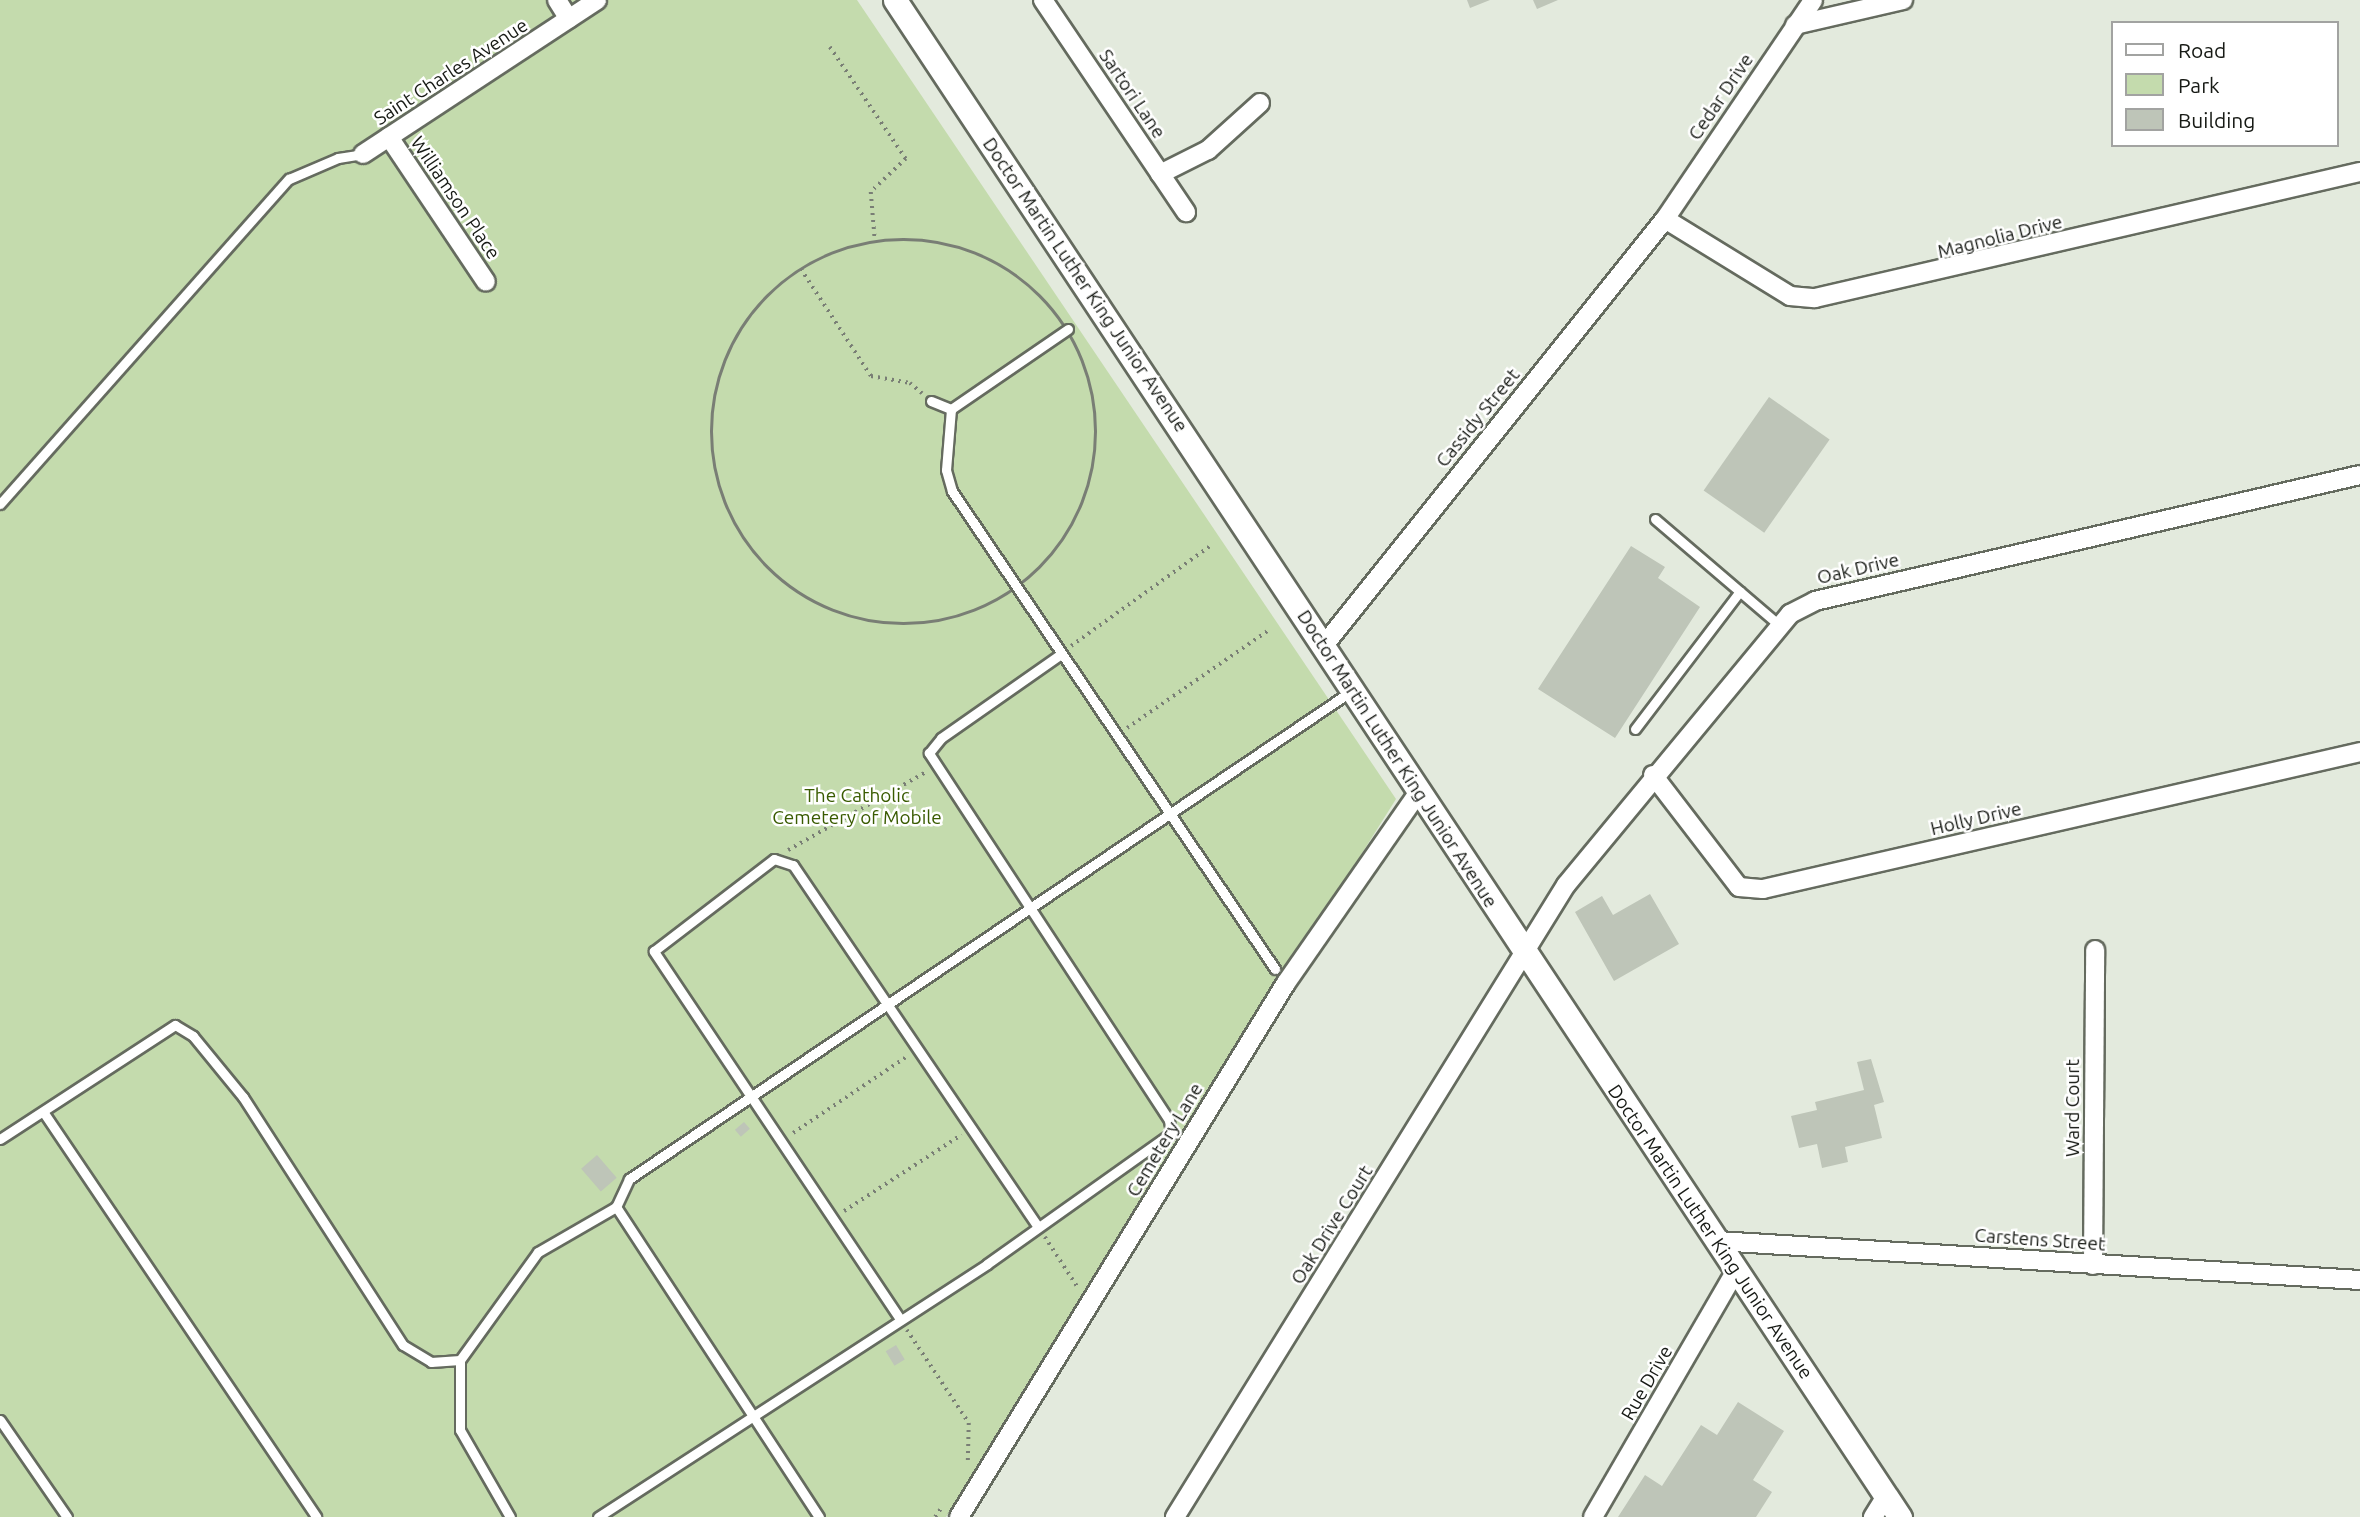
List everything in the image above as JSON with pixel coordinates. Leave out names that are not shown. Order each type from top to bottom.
[{"type":"main road","name":"Doctor Martin Luther King Junior Avenue","points":[[895,0],[1325,644],[1521,953],[1900,1517]]},
{"type":"street","points":[[557,0],[569,19]]},
{"type":"street","name":"Saint Charles Avenue","points":[[363,154],[597,0]]},
{"type":"street","name":"Sartori Lane","points":[[1042,0],[1186,212]]},
{"type":"street","name":"Cedar Drive","points":[[1665,219],[1813,0]]},
{"type":"street","points":[[1795,25],[1903,0]]},
{"type":"street","points":[[1160,174],[1208,150],[1260,103]]},
{"type":"street","name":"Williamson Place","points":[[389,137],[486,282]]},
{"type":"street","name":"Magnolia Drive","points":[[1665,219],[1790,296],[1815,298],[2360,172]]},
{"type":"street","name":"Cassidy Street","points":[[1325,644],[1665,219]]},
{"type":"street","name":"Oak Drive","points":[[1521,953],[1653,775],[1779,625],[1815,601],[2360,475]]},
{"type":"street","name":"Holly Drive","points":[[1653,775],[1739,887],[1763,889],[2360,752]]},
{"type":"street","name":"Cemetery Lane","points":[[959,1517],[1286,983],[1418,793]]},
{"type":"street","name":"Ward Court","points":[[2093,1265],[2095,950]]},
{"type":"street","name":"Oak Drive Court","points":[[1175,1517],[1521,953]]},
{"type":"street","name":"Carstens Street","points":[[1717,1241],[2360,1280]]},
{"type":"street","name":"Rue Drive","points":[[1593,1517],[1736,1270]]},
{"type":"street","points":[[1873,1517],[1886,1496]]},
{"type":"lane","points":[[0,504],[289,179],[338,158],[363,154]]},
{"type":"lane","points":[[951,409],[1068,328]]},
{"type":"lane","points":[[931,401],[951,409]]},
{"type":"lane","points":[[951,409],[946,470],[952,491],[1275,969]]},
{"type":"lane","points":[[1655,519],[1779,625]]},
{"type":"lane","points":[[1634,729],[1740,591]]},
{"type":"lane","points":[[598,1517],[754,1412],[900,1319],[1036,1223],[1171,1133],[1169,1120],[934,767],[929,753],[941,738],[1061,654]]},
{"type":"lane","points":[[510,1517],[460,1430],[455,1391],[460,1360],[538,1252],[616,1207],[629,1179],[1353,690]]},
{"type":"lane","points":[[900,1319],[749,1098],[654,951],[783,859],[888,1004],[1036,1223]]},
{"type":"lane","points":[[0,1139],[44,1113],[175,1025],[184,1030],[243,1097],[403,1345],[431,1362],[460,1360]]},
{"type":"lane","points":[[44,1113],[316,1517]]},
{"type":"lane","points":[[616,1207],[754,1412],[819,1517]]},
{"type":"lane","points":[[0,1420],[67,1517]]},
{"type":"path","points":[[830,47],[906,159],[871,192],[875,241]]},
{"type":"path","points":[[920,240],[974,253],[1040,294],[1068,328],[1089,372],[1098,420],[1094,468],[1066,535],[1017,588],[967,614],[912,624],[856,618],[804,597],[761,561],[745,538],[730,515],[713,462],[712,406],[735,341],[758,306],[801,269],[875,241],[920,240]]},
{"type":"path","points":[[801,269],[872,376],[910,383],[931,401]]},
{"type":"path","points":[[1061,654],[1210,546]]},
{"type":"path","points":[[1116,735],[1269,631]]},
{"type":"path","points":[[783,859],[850,810],[874,806],[934,767]]},
{"type":"path","points":[[779,1142],[918,1049]]},
{"type":"path","points":[[832,1219],[972,1128]]},
{"type":"path","points":[[1036,1223],[1077,1286]]},
{"type":"path","points":[[900,1319],[969,1423],[973,1451],[965,1470]]},
{"type":"path","points":[[935,1517],[948,1499]]},
{"type":"green space","name":"The Catholic Cemetery of Mobile","points":[[0,0],[857,0],[1396,799],[946,1517],[0,1517]]},
{"type":"building","points":[[1467,0],[1490,0],[1470,8]]},
{"type":"building","points":[[1533,0],[1558,0],[1537,9]]},
{"type":"building","points":[[1769,397],[1830,439],[1764,533],[1704,490]]},
{"type":"building","points":[[1631,546],[1665,567],[1658,578],[1700,607],[1615,738],[1538,689]]},
{"type":"building","points":[[1650,894],[1679,944],[1614,981],[1575,912],[1602,896],[1613,915]]},
{"type":"building","points":[[1871,1059],[1884,1102],[1874,1105],[1882,1138],[1845,1147],[1848,1162],[1822,1168],[1817,1144],[1799,1148],[1791,1116],[1817,1110],[1815,1102],[1864,1090],[1857,1062]]},
{"type":"building","points":[[744,1122],[750,1129],[741,1137],[735,1130]]},
{"type":"building","points":[[597,1155],[617,1178],[601,1191],[581,1169]]},
{"type":"building","points":[[896,1345],[905,1360],[894,1366],[886,1351]]},
{"type":"building","points":[[1738,1402],[1784,1431],[1753,1480],[1772,1492],[1756,1517],[1618,1517],[1645,1475],[1662,1486],[1701,1425],[1717,1435]]}]
